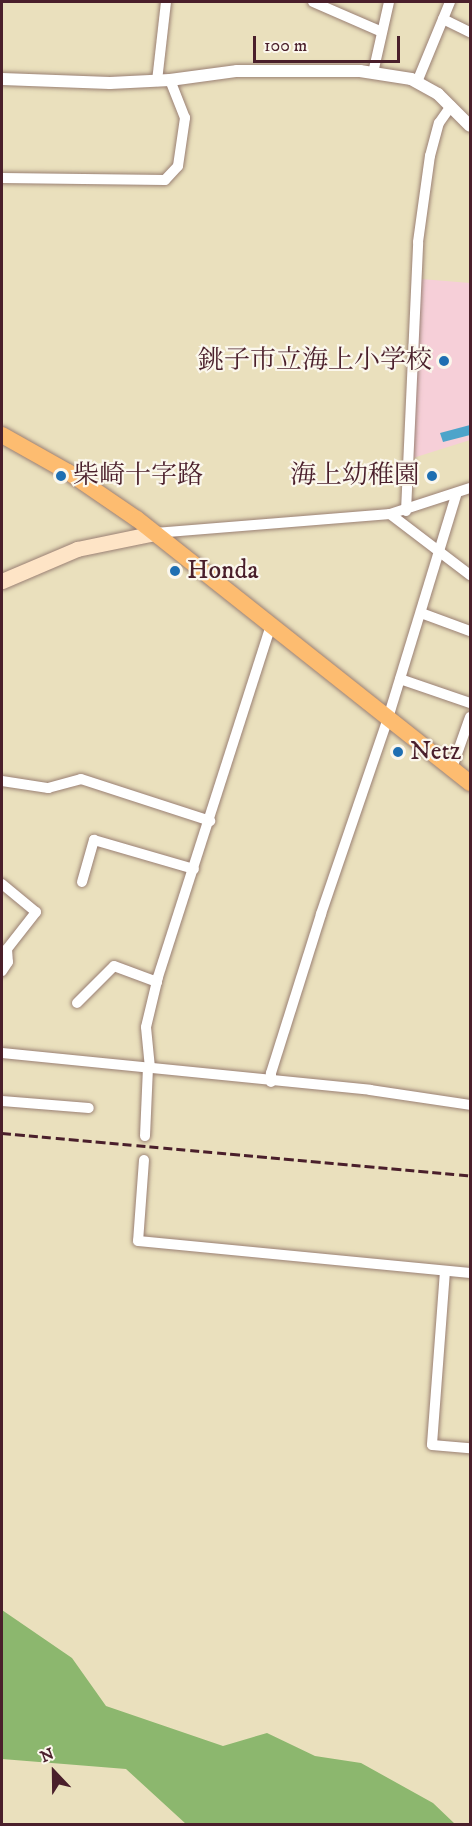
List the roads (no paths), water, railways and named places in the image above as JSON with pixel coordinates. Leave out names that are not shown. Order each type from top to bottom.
[{"type":"highway","points":[[2,435],[68,472],[155,533],[471,783]]},
{"type":"main road","points":[[2,581],[76,549],[155,533]]},
{"type":"street","points":[[2,178],[165,180],[178,166],[185,118],[164,81],[166,2]]},
{"type":"street","points":[[313,2],[382,32]]},
{"type":"street","points":[[373,73],[389,2]]},
{"type":"street","points":[[417,82],[450,2]]},
{"type":"street","points":[[443,19],[471,32]]},
{"type":"street","points":[[2,80],[164,81],[237,71],[373,73],[417,82],[451,106],[470,124]]},
{"type":"street","points":[[406,512],[418,242],[430,156],[440,123],[451,106]]},
{"type":"street","points":[[155,533],[406,512],[471,488]]},
{"type":"street","points":[[271,1082],[271,1072],[321,914],[388,718],[457,493]]},
{"type":"street","points":[[390,514],[439,554],[471,575]]},
{"type":"street","points":[[421,613],[471,631]]},
{"type":"street","points":[[145,1136],[149,1068],[146,1027],[157,982],[210,822],[271,625]]},
{"type":"street","points":[[400,679],[471,703]]},
{"type":"street","points":[[452,768],[471,717]]},
{"type":"street","points":[[2,781],[48,788],[81,779],[210,822]]},
{"type":"street","points":[[82,882],[94,840],[194,869]]},
{"type":"street","points":[[2,884],[36,912],[7,949],[8,962],[2,971]]},
{"type":"street","points":[[77,1003],[114,966],[157,982]]},
{"type":"street","points":[[2,1053],[271,1082],[370,1090],[471,1106]]},
{"type":"street","points":[[2,1101],[89,1108]]},
{"type":"street","points":[[144,1160],[138,1241],[471,1273]]},
{"type":"street","points":[[445,1270],[432,1445],[471,1448]]},
{"type":"water","points":[[470,425],[470,435],[443,442],[440,433]]},
{"type":"railway","points":[[2,1133],[470,1176]]},
{"type":"place","name":"銚子市立海上小学校","points":[[444,361]]},
{"type":"place","name":"柴崎十字路","points":[[61,476]]},
{"type":"place","name":"海上幼稚園","points":[[432,476]]},
{"type":"place","name":"Honda","points":[[175,571]]},
{"type":"place","name":"Netz","points":[[398,752]]}]
